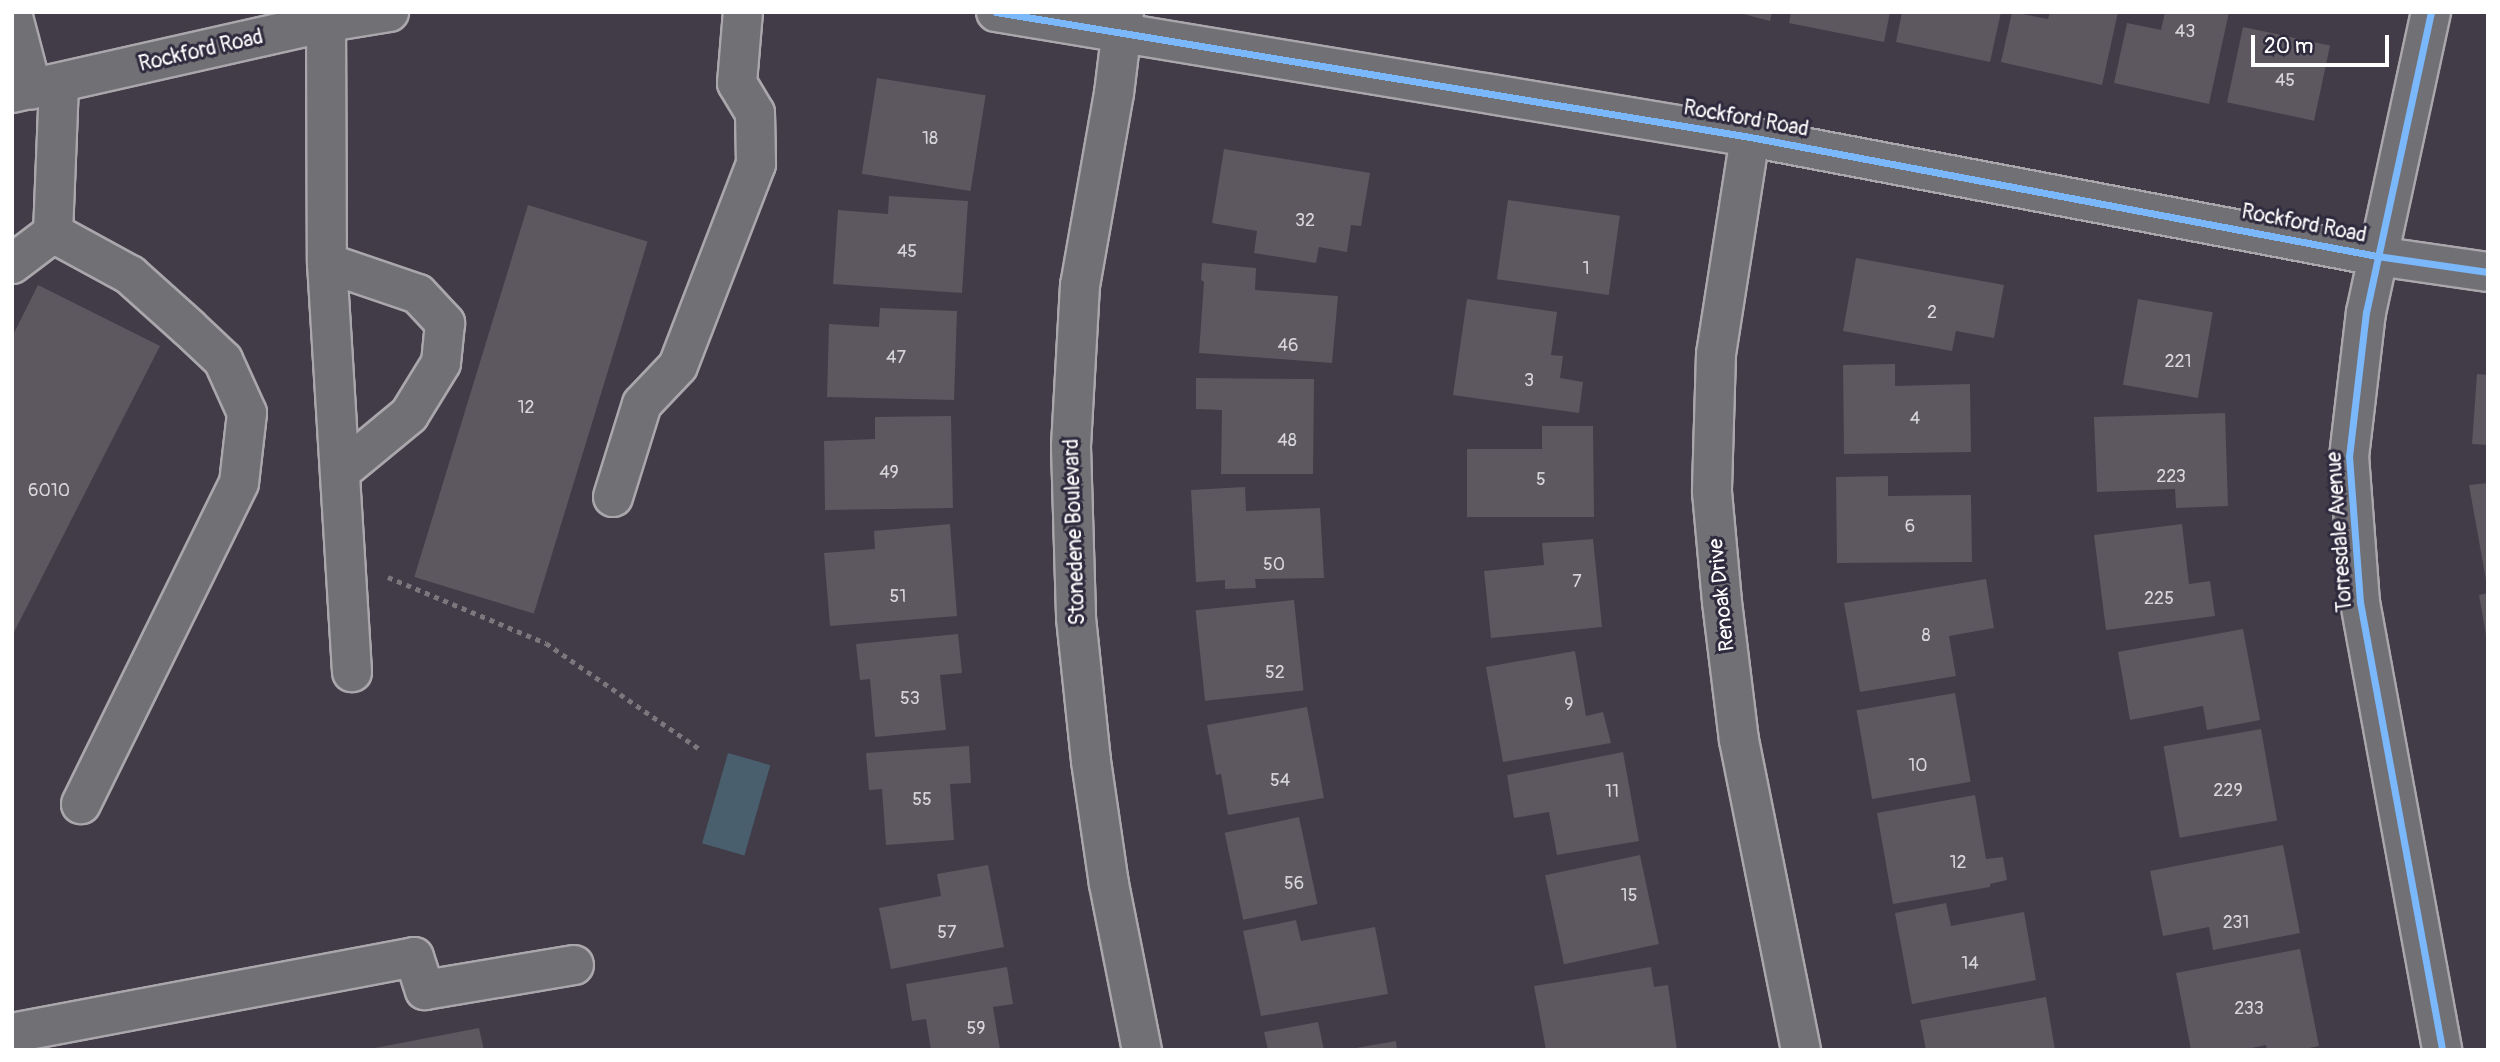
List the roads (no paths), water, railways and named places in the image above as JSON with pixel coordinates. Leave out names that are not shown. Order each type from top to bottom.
[{"type":"street","name":"Rockford Road","points":[[35,89],[327,17],[389,12]]},
{"type":"street","points":[[613,497],[642,404],[678,366],[756,164],[755,113],[737,83],[743,12]]},
{"type":"street","name":"Rockford Road","points":[[996,12],[1122,22],[1750,136],[2378,256],[2488,272]]},
{"type":"street","name":"Torresdale Avenue","points":[[2431,12],[2366,312],[2349,457],[2360,602],[2442,1050]]},
{"type":"street","points":[[12,13],[35,89],[53,233]]},
{"type":"street","points":[[327,17],[327,263],[352,672]]},
{"type":"street","name":"Stonedene Boulevard","points":[[1122,22],[1114,93],[1080,285],[1071,447],[1076,618],[1091,761],[1109,884],[1142,1050]]},
{"type":"street","name":"Renoak Drive","points":[[1750,136],[1716,354],[1712,492],[1722,601],[1740,740],[1801,1050]]},
{"type":"street","points":[[12,264],[53,233]]},
{"type":"street","points":[[53,233],[130,275],[189,328],[223,360],[247,413],[239,483],[81,804]]},
{"type":"street","points":[[327,263],[418,294],[445,323],[441,363],[410,415],[340,472]]},
{"type":"street","points":[[12,1033],[414,957],[425,990],[574,965]]},
{"type":"water","points":[[728,753],[770,765],[744,855],[702,843]]}]
